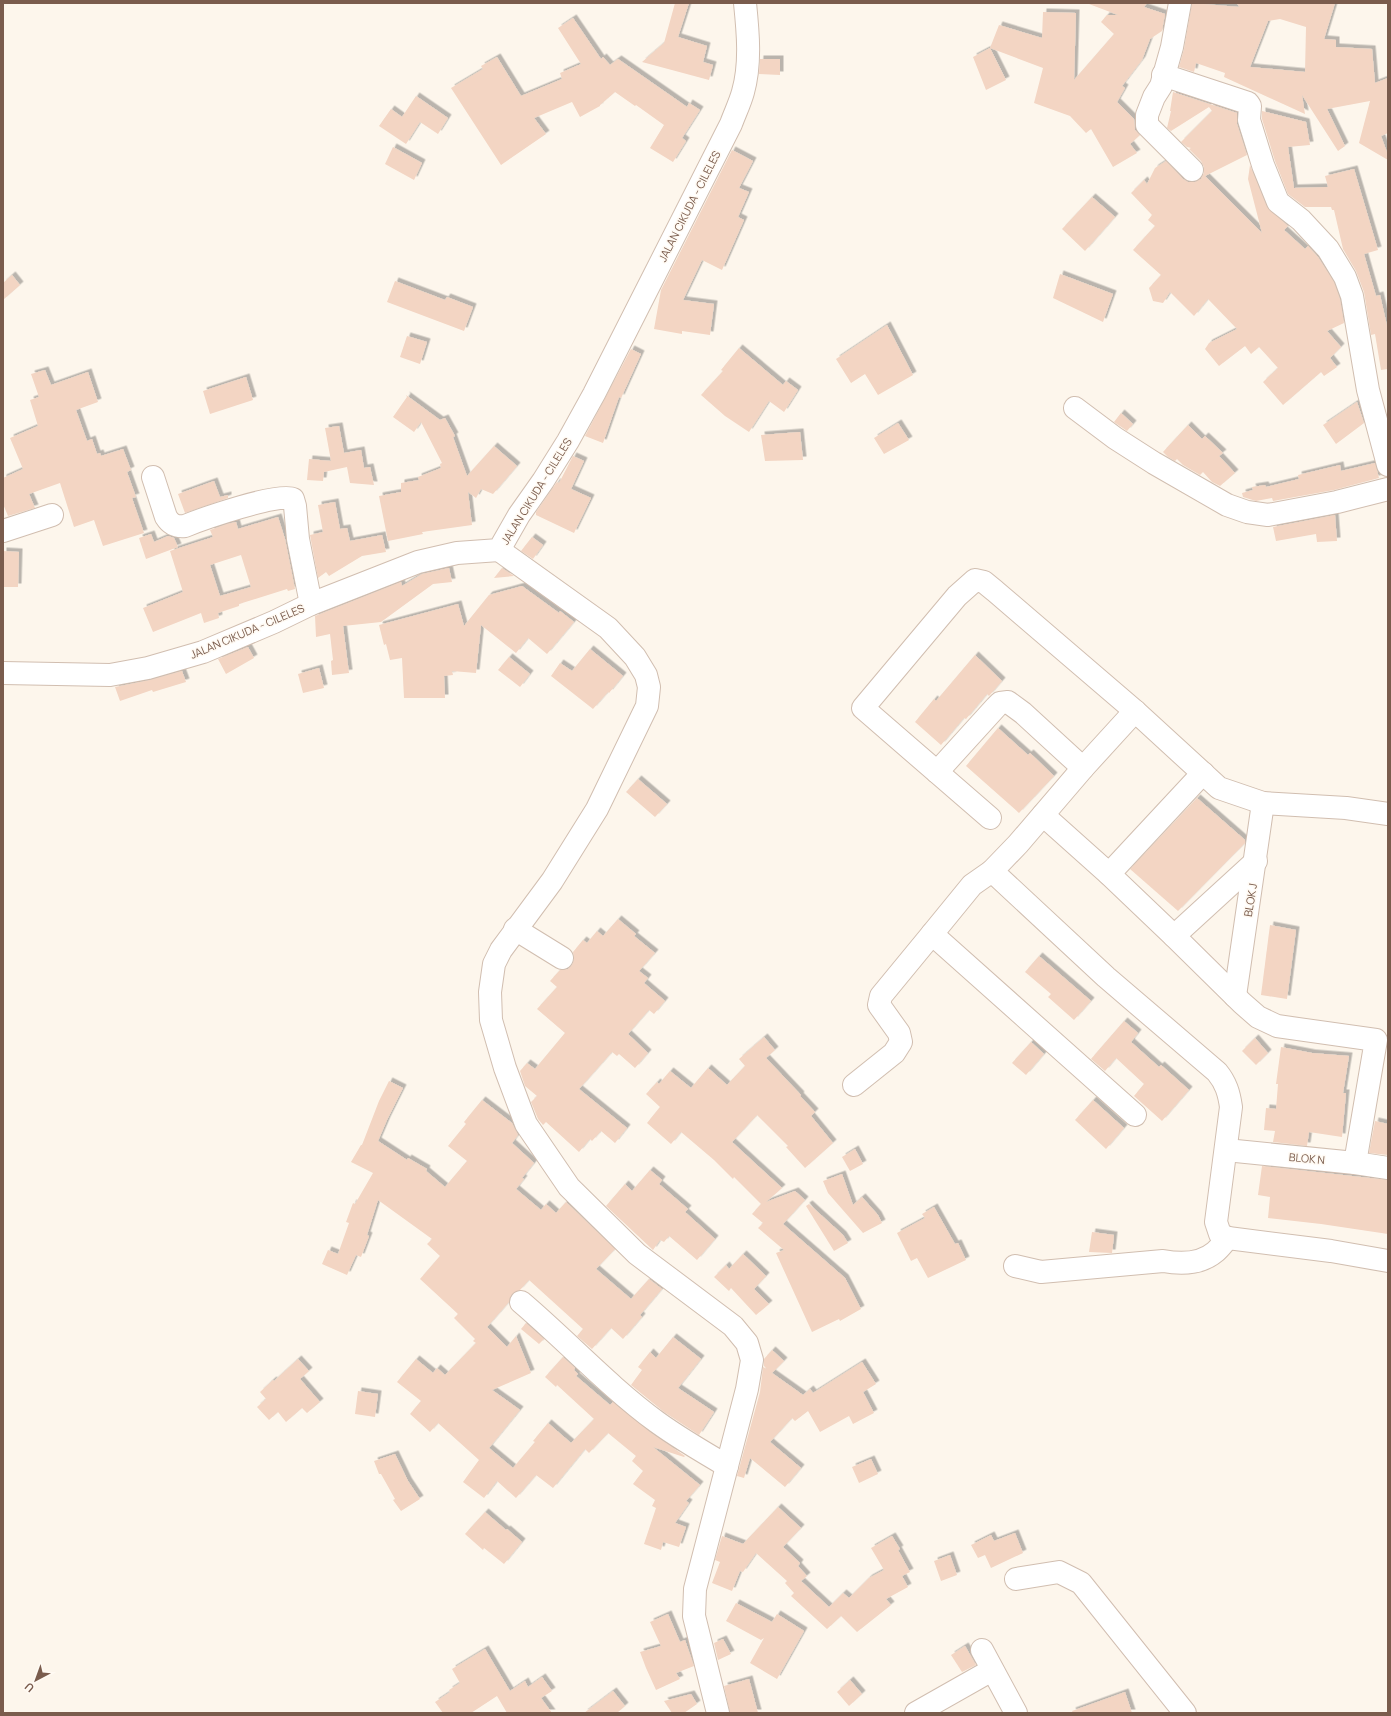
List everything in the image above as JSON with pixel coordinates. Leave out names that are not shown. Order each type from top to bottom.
[{"type":"street","name":"JALAN CIKUDA - CILELES","points":[[3,673],[110,675],[148,668],[203,652],[274,622],[311,604],[418,562],[457,553],[499,550],[519,515],[543,482],[568,441],[594,394],[731,124],[744,91],[748,27],[745,3]]},
{"type":"street","points":[[1180,3],[1172,47],[1161,86],[1154,97],[1147,116],[1147,125],[1192,170]]},
{"type":"street","points":[[1163,75],[1248,103],[1250,106],[1249,120],[1263,165],[1278,202],[1301,220],[1328,249],[1345,277],[1352,296],[1368,390],[1388,465]]},
{"type":"street","points":[[1075,408],[1115,438],[1154,463],[1221,502],[1247,512],[1268,515],[1337,502],[1388,488]]},
{"type":"street","points":[[153,477],[166,517],[169,522],[176,526],[185,526],[243,506],[284,498],[293,500],[295,506],[298,539],[311,604]]},
{"type":"street","points":[[3,531],[52,515]]},
{"type":"street","points":[[499,550],[608,628],[636,657],[646,675],[649,687],[647,706],[597,809],[552,880],[501,950],[494,964],[490,992],[491,1020],[505,1068],[526,1124],[569,1187],[638,1254],[733,1326],[747,1343],[752,1360],[747,1389],[695,1588],[694,1616],[718,1713]]},
{"type":"street","points":[[990,818],[863,708],[957,596],[975,580],[984,582],[995,591],[1135,711],[1219,788],[1226,792],[1263,803],[1346,808],[1388,814]]},
{"type":"street","points":[[937,772],[996,707],[1000,704],[1008,702],[1023,713],[1083,768]]},
{"type":"street","points":[[854,1085],[894,1053],[901,1042],[899,1033],[879,1005],[881,996],[972,885],[992,871],[1018,844],[1083,768],[1135,711]]},
{"type":"street","points":[[1108,874],[1203,773]]},
{"type":"street","name":"BLOK J","points":[[1235,996],[1256,861],[1263,803]]},
{"type":"street","points":[[1043,815],[1174,936],[1258,1017],[1277,1026],[1376,1040],[1355,1163]]},
{"type":"street","points":[[1174,936],[1256,861]]},
{"type":"street","points":[[992,871],[1106,977],[1220,1076],[1228,1090],[1231,1107],[1216,1222],[1220,1234],[1228,1238],[1331,1251],[1388,1261]]},
{"type":"street","points":[[515,929],[562,958]]},
{"type":"street","points":[[932,934],[1135,1115]]},
{"type":"street","name":"BLOK N","points":[[1226,1150],[1355,1163],[1388,1168]]},
{"type":"street","points":[[1015,1266],[1041,1272],[1163,1261],[1179,1263],[1197,1261],[1215,1253],[1228,1238]]},
{"type":"street","points":[[522,1302],[579,1356],[656,1421],[688,1444],[727,1466]]},
{"type":"street","points":[[1016,1579],[1059,1572],[1081,1583],[1185,1713]]},
{"type":"street","points":[[982,1650],[1016,1713]]},
{"type":"street","points":[[916,1713],[992,1670]]},
{"type":"building","points":[[675,3],[689,3],[678,37],[707,46],[703,62],[713,65],[709,80],[642,62],[664,43]]},
{"type":"building","points":[[1089,3],[1147,3],[1144,7],[1165,14],[1162,31],[1150,39],[1142,60],[1122,86],[1125,88],[1117,102],[1134,119],[1135,130],[1140,135],[1130,144],[1137,153],[1113,167],[1091,129],[1086,133],[1070,116],[1034,103],[1043,68],[990,48],[999,25],[1042,38],[1043,12],[1076,13],[1074,80],[1114,34],[1101,22],[1107,15],[1118,15]]},
{"type":"building","points":[[1192,3],[1239,7],[1237,3],[1335,3],[1324,39],[1336,40],[1336,47],[1372,49],[1375,83],[1388,78],[1388,133],[1381,136],[1388,155],[1388,160],[1359,143],[1370,101],[1327,109],[1345,146],[1338,151],[1302,95],[1305,114],[1224,77],[1225,73],[1196,63],[1194,72],[1179,67],[1184,49]],"holes":[[[1280,19],[1306,27],[1305,72],[1250,67],[1268,21]]]},
{"type":"building","points":[[573,18],[601,59],[603,57],[610,65],[618,59],[687,107],[689,103],[700,110],[682,138],[686,141],[673,162],[650,148],[664,125],[615,92],[600,106],[580,117],[572,102],[534,118],[546,134],[501,165],[451,88],[483,69],[481,66],[497,57],[521,96],[562,79],[560,73],[581,64],[558,28]]},
{"type":"building","points":[[990,48],[1006,80],[986,90],[973,57]]},
{"type":"building","points":[[760,59],[780,59],[780,75],[759,74]]},
{"type":"building","points":[[1173,92],[1237,113],[1237,124],[1247,155],[1205,176],[1262,233],[1248,179],[1250,165],[1267,207],[1288,226],[1284,230],[1305,249],[1308,246],[1318,257],[1334,282],[1340,299],[1344,323],[1327,331],[1341,347],[1330,358],[1337,367],[1324,376],[1321,372],[1283,405],[1263,382],[1278,368],[1259,347],[1251,354],[1245,346],[1219,366],[1205,349],[1209,343],[1237,329],[1208,299],[1194,316],[1170,292],[1163,303],[1153,301],[1149,288],[1161,275],[1133,250],[1155,226],[1148,220],[1152,215],[1131,193],[1144,180],[1147,184],[1155,168],[1166,161],[1183,179],[1188,182],[1195,182],[1201,179],[1204,173],[1204,167],[1201,161],[1189,149],[1191,148],[1187,147],[1181,142],[1212,111],[1209,107],[1171,131],[1167,128]]},
{"type":"building","points":[[416,96],[448,118],[438,134],[420,122],[406,144],[379,126],[391,109],[402,117]]},
{"type":"building","points":[[1262,111],[1306,122],[1310,145],[1288,147],[1294,188],[1328,187],[1325,176],[1354,169],[1378,250],[1364,254],[1376,296],[1380,295],[1388,330],[1388,369],[1381,370],[1375,334],[1371,335],[1364,292],[1356,271],[1343,249],[1334,210],[1332,210],[1331,207],[1305,207],[1288,194],[1275,161],[1262,119]]},
{"type":"building","points":[[393,147],[422,163],[414,180],[385,164]]},
{"type":"building","points":[[732,150],[753,161],[739,188],[749,192],[738,217],[744,220],[722,270],[702,260],[683,300],[714,304],[710,335],[682,331],[682,334],[654,329],[661,290]]},
{"type":"building","points":[[1092,197],[1115,217],[1085,251],[1062,229]]},
{"type":"building","points":[[1060,274],[1113,294],[1103,322],[1053,298]]},
{"type":"building","points":[[12,275],[20,285],[3,300],[3,283]]},
{"type":"building","points":[[395,281],[445,300],[447,297],[473,307],[464,331],[387,302]]},
{"type":"building","points":[[887,325],[913,375],[878,395],[865,374],[851,383],[836,359]]},
{"type":"building","points":[[407,336],[427,342],[420,364],[400,357]]},
{"type":"building","points":[[739,348],[783,385],[786,381],[798,390],[784,412],[769,401],[749,432],[725,416],[701,395],[723,371],[721,370]]},
{"type":"building","points":[[631,349],[641,354],[621,398],[619,397],[603,443],[585,436]]},
{"type":"building","points":[[45,370],[51,385],[88,372],[98,402],[76,410],[87,441],[92,439],[97,454],[100,453],[101,456],[123,449],[131,470],[127,472],[136,497],[132,498],[144,533],[103,546],[94,520],[74,527],[60,483],[29,494],[35,508],[8,516],[3,504],[3,478],[23,469],[10,438],[38,426],[30,400],[39,397],[31,374]]},
{"type":"building","points":[[246,377],[253,400],[210,414],[203,391]]},
{"type":"building","points":[[406,395],[440,420],[445,418],[455,436],[453,437],[467,476],[494,446],[517,466],[493,494],[481,489],[476,498],[468,492],[472,525],[422,532],[423,534],[388,541],[379,496],[401,492],[401,483],[419,480],[418,477],[441,468],[440,464],[442,463],[421,422],[414,432],[393,417],[407,397]]},
{"type":"building","points":[[1357,402],[1364,423],[1336,444],[1323,425]]},
{"type":"building","points":[[1121,413],[1133,424],[1127,431],[1114,422]]},
{"type":"building","points":[[898,423],[909,440],[884,454],[874,438]]},
{"type":"building","points":[[1188,425],[1202,439],[1205,436],[1223,453],[1219,456],[1235,473],[1220,486],[1212,482],[1203,472],[1200,475],[1183,465],[1177,459],[1175,461],[1168,457],[1163,452]]},
{"type":"building","points":[[339,426],[344,453],[361,450],[364,468],[370,467],[374,485],[350,483],[347,467],[324,472],[323,481],[307,480],[309,459],[331,461],[325,428]]},
{"type":"building","points":[[800,432],[803,460],[765,461],[761,435]]},
{"type":"building","points":[[573,456],[584,461],[571,489],[591,498],[574,533],[536,515],[536,512],[557,482],[559,483]]},
{"type":"building","points":[[1375,463],[1379,478],[1334,490],[1273,501],[1272,498],[1256,501],[1243,497],[1242,493],[1253,490],[1252,487],[1265,485],[1266,487],[1299,479],[1298,475],[1340,465],[1341,471]]},
{"type":"building","points":[[214,481],[220,497],[228,495],[228,498],[185,513],[178,494]]},
{"type":"building","points":[[335,502],[340,529],[347,528],[350,541],[382,535],[386,552],[362,556],[329,576],[326,572],[318,578],[310,535],[323,532],[318,505]]},
{"type":"building","points":[[1335,515],[1337,541],[1317,542],[1316,534],[1276,541],[1273,527]]},
{"type":"building","points":[[278,517],[285,539],[295,589],[288,591],[287,589],[239,604],[239,606],[218,613],[219,618],[204,623],[201,613],[153,632],[143,608],[183,592],[170,551],[213,537],[210,530],[227,524],[236,522],[238,529]],"holes":[[[241,555],[251,587],[220,596],[210,565]]]},
{"type":"building","points":[[151,534],[154,542],[168,536],[174,538],[178,547],[146,559],[139,538]]},
{"type":"building","points":[[532,537],[543,545],[533,559],[521,551]]},
{"type":"building","points":[[3,551],[19,552],[18,587],[3,587]]},
{"type":"building","points":[[449,568],[452,582],[433,584],[381,622],[343,626],[349,673],[332,675],[331,661],[333,660],[330,634],[316,637],[315,616],[401,582],[402,586],[422,574]]},
{"type":"building","points":[[502,568],[514,576],[494,578]]},
{"type":"building","points":[[522,586],[574,622],[547,654],[528,638],[516,653],[481,625],[476,673],[452,671],[453,675],[444,676],[445,698],[404,698],[402,658],[390,660],[386,644],[384,645],[379,625],[458,604],[464,626],[489,595]]},
{"type":"building","points":[[248,647],[254,658],[226,674],[218,659]]},
{"type":"building","points":[[590,649],[623,676],[593,709],[551,676],[560,663],[572,671]]},
{"type":"building","points":[[975,655],[1002,681],[989,696],[987,694],[966,719],[964,718],[941,745],[915,722],[934,699],[936,701]]},
{"type":"building","points":[[509,657],[530,674],[520,687],[498,670]]},
{"type":"building","points":[[319,668],[324,688],[303,693],[298,674]]},
{"type":"building","points":[[182,671],[186,682],[153,692],[152,690],[120,701],[115,687],[150,680]]},
{"type":"building","points":[[998,728],[1028,755],[1030,753],[1054,776],[1019,813],[966,766]]},
{"type":"building","points":[[638,779],[667,804],[655,817],[626,792]]},
{"type":"building","points":[[1197,798],[1245,840],[1245,843],[1178,911],[1130,869]]},
{"type":"building","points":[[618,919],[636,934],[634,936],[655,953],[639,971],[648,978],[644,983],[665,1001],[654,1014],[649,1010],[628,1034],[648,1053],[635,1068],[619,1054],[617,1056],[612,1052],[579,1089],[627,1128],[615,1143],[601,1131],[592,1141],[590,1139],[579,1152],[546,1122],[543,1125],[538,1119],[531,1102],[537,1096],[525,1086],[520,1071],[527,1063],[535,1069],[565,1033],[537,1009],[557,987],[550,981],[560,970],[568,969],[572,965],[574,959],[573,952],[583,940],[587,943],[597,931],[603,936]]},
{"type":"building","points":[[1270,925],[1296,930],[1287,999],[1261,995]]},
{"type":"building","points":[[1039,956],[1091,1001],[1074,1020],[1048,997],[1051,994],[1025,972]]},
{"type":"building","points":[[1124,1021],[1138,1033],[1131,1042],[1159,1067],[1161,1065],[1189,1090],[1162,1121],[1134,1096],[1144,1084],[1116,1058],[1105,1071],[1091,1059]]},
{"type":"building","points":[[764,1037],[775,1050],[766,1058],[815,1112],[811,1116],[833,1143],[805,1168],[786,1147],[788,1146],[757,1115],[732,1142],[782,1188],[766,1202],[795,1191],[805,1200],[783,1224],[845,1278],[861,1309],[840,1321],[839,1319],[812,1332],[776,1253],[784,1250],[758,1228],[763,1223],[752,1214],[761,1204],[734,1177],[733,1179],[714,1160],[681,1132],[671,1144],[647,1123],[660,1107],[646,1094],[657,1082],[659,1084],[670,1071],[691,1088],[708,1068],[727,1085],[745,1066],[739,1059]]},
{"type":"building","points":[[1255,1038],[1268,1053],[1256,1065],[1242,1051]]},
{"type":"building","points":[[1031,1042],[1044,1054],[1026,1075],[1012,1063]]},
{"type":"building","points":[[1281,1047],[1312,1053],[1349,1056],[1343,1093],[1346,1093],[1342,1137],[1309,1132],[1307,1146],[1273,1142],[1275,1131],[1264,1130],[1266,1108],[1276,1109],[1278,1084],[1276,1084]]},
{"type":"building","points":[[389,1081],[403,1088],[378,1141],[407,1160],[408,1158],[427,1169],[426,1171],[445,1187],[467,1161],[448,1146],[466,1124],[464,1122],[482,1100],[512,1123],[518,1135],[512,1143],[534,1163],[522,1178],[524,1179],[516,1189],[541,1210],[546,1204],[556,1213],[566,1202],[615,1249],[596,1269],[631,1299],[649,1279],[662,1289],[640,1315],[642,1317],[623,1339],[611,1328],[592,1349],[577,1336],[583,1329],[529,1280],[520,1290],[512,1294],[509,1302],[487,1327],[507,1347],[516,1336],[531,1373],[492,1390],[520,1410],[489,1448],[513,1468],[535,1442],[533,1441],[548,1423],[571,1443],[594,1419],[557,1385],[556,1387],[545,1377],[563,1357],[575,1368],[574,1370],[578,1374],[576,1376],[610,1405],[613,1402],[650,1432],[685,1456],[684,1457],[653,1447],[700,1485],[686,1501],[689,1503],[675,1523],[686,1527],[679,1547],[663,1542],[661,1550],[644,1544],[656,1508],[652,1506],[655,1500],[633,1484],[643,1471],[632,1461],[636,1456],[608,1433],[589,1453],[585,1449],[553,1488],[536,1475],[516,1498],[497,1481],[484,1498],[463,1482],[479,1460],[438,1423],[430,1432],[410,1414],[421,1401],[397,1382],[416,1359],[433,1373],[437,1368],[445,1375],[476,1343],[473,1341],[475,1339],[454,1318],[458,1314],[420,1279],[440,1256],[427,1244],[432,1239],[378,1200],[367,1235],[369,1236],[361,1257],[356,1255],[347,1275],[322,1264],[328,1250],[338,1254],[349,1223],[346,1222],[353,1203],[355,1204],[373,1173],[351,1162],[362,1145],[379,1101]]},
{"type":"building","points":[[1093,1100],[1124,1128],[1106,1149],[1075,1120]]},
{"type":"building","points":[[1375,1121],[1388,1124],[1388,1155],[1369,1153]]},
{"type":"building","points":[[855,1149],[863,1164],[850,1171],[842,1157]]},
{"type":"building","points":[[1262,1166],[1388,1180],[1388,1234],[1268,1218],[1270,1197],[1258,1195]]},
{"type":"building","points":[[650,1170],[662,1180],[659,1184],[688,1209],[685,1212],[715,1239],[697,1260],[669,1236],[664,1242],[660,1240],[653,1250],[606,1206],[625,1184],[632,1191]]},
{"type":"building","points":[[842,1174],[853,1205],[862,1197],[878,1215],[882,1223],[863,1233],[828,1193],[823,1181]]},
{"type":"building","points":[[809,1204],[843,1235],[848,1243],[834,1251],[806,1206]]},
{"type":"building","points":[[934,1207],[955,1244],[958,1243],[966,1260],[928,1278],[917,1258],[911,1261],[897,1233],[925,1218],[922,1214]]},
{"type":"building","points":[[1092,1232],[1114,1235],[1112,1253],[1089,1252]]},
{"type":"building","points":[[743,1254],[766,1276],[754,1289],[769,1304],[756,1315],[731,1288],[729,1291],[714,1277],[726,1265],[729,1269]]},
{"type":"building","points":[[526,1323],[544,1339],[539,1344],[521,1329]]},
{"type":"building","points":[[673,1337],[701,1359],[678,1388],[714,1412],[699,1435],[664,1412],[631,1385],[642,1370],[638,1367],[650,1352],[656,1358]]},
{"type":"building","points":[[772,1350],[784,1361],[772,1373],[803,1395],[810,1389],[813,1393],[862,1362],[876,1384],[863,1392],[874,1413],[853,1424],[849,1416],[820,1432],[808,1411],[795,1421],[792,1418],[770,1442],[801,1468],[785,1487],[750,1458],[744,1478],[737,1476],[760,1392],[763,1367],[767,1369],[764,1366],[764,1359]]},
{"type":"building","points":[[298,1359],[309,1371],[300,1379],[320,1402],[307,1413],[302,1408],[286,1422],[278,1412],[269,1420],[257,1407],[266,1399],[260,1392]]},
{"type":"building","points":[[358,1391],[378,1394],[375,1417],[355,1414]]},
{"type":"building","points":[[395,1454],[408,1481],[420,1499],[401,1511],[393,1500],[395,1499],[381,1474],[379,1474],[374,1461]]},
{"type":"building","points":[[871,1459],[878,1474],[859,1483],[852,1467]]},
{"type":"building","points":[[778,1507],[801,1528],[783,1547],[800,1563],[798,1566],[807,1576],[801,1581],[829,1607],[843,1593],[849,1598],[869,1578],[884,1570],[871,1548],[892,1536],[900,1549],[898,1550],[910,1572],[902,1576],[908,1587],[886,1599],[891,1605],[857,1632],[841,1616],[827,1629],[791,1596],[794,1593],[785,1583],[787,1581],[756,1553],[743,1572],[740,1571],[732,1591],[712,1583],[720,1562],[715,1560],[722,1536],[743,1544]]},
{"type":"building","points":[[485,1512],[522,1542],[504,1564],[484,1548],[483,1550],[465,1534]]},
{"type":"building","points":[[1015,1533],[1023,1553],[991,1568],[985,1555],[978,1558],[971,1545],[991,1535],[994,1541]]},
{"type":"building","points":[[950,1555],[957,1575],[941,1581],[934,1561]]},
{"type":"building","points":[[736,1603],[772,1622],[777,1614],[804,1631],[777,1679],[750,1663],[764,1638],[761,1640],[726,1621]]},
{"type":"building","points":[[668,1614],[680,1642],[685,1640],[694,1666],[676,1673],[680,1679],[656,1690],[640,1652],[661,1646],[650,1622]]},
{"type":"building","points":[[723,1639],[731,1654],[718,1660],[714,1643]]},
{"type":"building","points":[[965,1646],[976,1665],[962,1672],[951,1655]]},
{"type":"building","points":[[485,1649],[510,1691],[525,1681],[528,1687],[542,1677],[552,1691],[541,1698],[552,1713],[507,1713],[497,1696],[471,1713],[443,1713],[435,1702],[460,1683],[452,1669]]},
{"type":"building","points":[[749,1679],[758,1713],[730,1713],[724,1686]]},
{"type":"building","points":[[850,1680],[862,1694],[849,1706],[837,1692]]},
{"type":"building","points":[[613,1691],[625,1706],[617,1713],[584,1713]]},
{"type":"building","points":[[1125,1692],[1132,1713],[1073,1713],[1072,1711]]},
{"type":"building","points":[[691,1694],[697,1704],[684,1713],[672,1713],[664,1701]]}]
